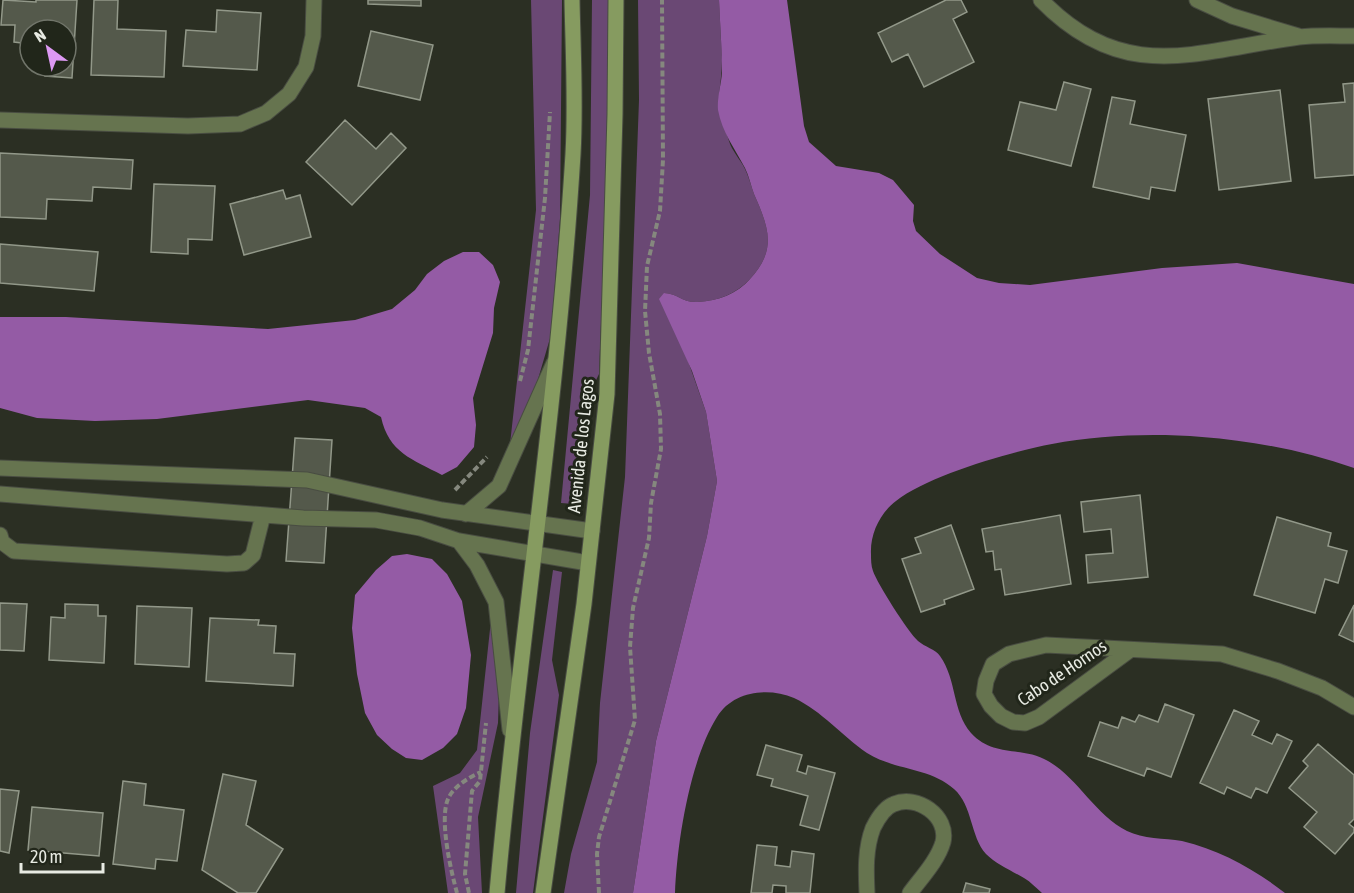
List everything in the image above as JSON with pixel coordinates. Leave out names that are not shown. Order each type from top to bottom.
[{"type":"street","points":[[0,120],[188,126],[240,124],[266,113],[289,94],[306,67],[312,36],[314,0]]},
{"type":"street","name":"Avenida de los Lagos","points":[[497,893],[511,741],[557,355],[573,151],[572,0]]},
{"type":"street","name":"Avenida de los Lagos","points":[[543,893],[588,563],[607,394],[616,0]]},
{"type":"street","points":[[1197,0],[1232,16],[1301,37]]},
{"type":"street","points":[[1050,3],[1083,36],[1103,46],[1151,56],[1179,57],[1301,37],[1354,36]]},
{"type":"street","points":[[466,514],[499,486],[557,355]]},
{"type":"street","points":[[0,468],[307,480],[466,514],[592,531]]},
{"type":"street","points":[[0,494],[263,515],[376,520],[420,528],[459,541],[588,563]]},
{"type":"street","points":[[0,535],[2,542],[14,550],[227,564],[244,563],[254,555],[263,515]]},
{"type":"street","points":[[459,541],[477,565],[496,602],[511,741]]},
{"type":"street","name":"Cabo de Hornos","points":[[1130,650],[1039,717],[1025,723],[1013,722],[1001,716],[984,694],[986,681],[993,664],[1010,654],[1046,645],[1222,654],[1278,670],[1322,688],[1354,707]]},
{"type":"street","points":[[867,893],[866,859],[873,829],[882,814],[893,804],[908,802],[924,806],[936,815],[943,827],[943,842],[934,860],[910,893]]},
{"type":"path","points":[[599,893],[597,854],[599,837],[635,720],[630,647],[633,608],[649,538],[651,503],[661,449],[660,414],[649,353],[645,311],[647,266],[660,211],[663,160],[662,0]]},
{"type":"path","points":[[517,389],[528,350],[545,198],[550,110]]},
{"type":"path","points":[[450,495],[490,454]]},
{"type":"path","points":[[469,893],[465,874],[472,791],[480,781],[486,718]]},
{"type":"path","points":[[457,893],[448,857],[446,822],[448,799],[456,788],[481,772]]},
{"type":"shaded area","points":[[531,0],[562,0],[560,219],[551,335],[531,403],[510,444],[536,210]]},
{"type":"shaded area","points":[[592,0],[609,0],[606,196],[599,374],[585,403],[574,504],[561,503],[590,195]]},
{"type":"shaded area","points":[[638,0],[719,0],[722,60],[719,96],[721,113],[730,145],[746,172],[768,237],[764,258],[759,268],[739,289],[726,296],[692,302],[664,293],[706,412],[717,481],[707,536],[656,741],[633,893],[564,893],[571,854],[597,762],[600,703],[625,477],[639,100]]},
{"type":"shaded area","points":[[719,0],[787,0],[804,126],[809,142],[836,166],[879,173],[893,180],[914,205],[913,221],[916,231],[940,254],[977,278],[999,283],[1030,285],[1162,268],[1237,263],[1354,284],[1354,468],[1298,452],[1221,439],[1146,435],[1070,441],[993,459],[928,482],[910,491],[885,512],[874,532],[871,546],[872,567],[880,586],[913,636],[940,656],[949,675],[965,724],[980,741],[999,749],[1029,754],[1048,761],[1059,768],[1105,816],[1133,834],[1182,841],[1223,855],[1249,868],[1285,893],[1042,893],[1027,880],[986,854],[977,839],[965,804],[954,789],[934,777],[889,763],[867,753],[804,703],[784,695],[762,692],[742,697],[724,708],[717,717],[699,755],[682,826],[675,893],[633,893],[656,741],[707,536],[717,481],[706,412],[692,371],[659,299],[664,293],[692,302],[727,296],[739,289],[759,268],[764,258],[768,237],[746,171],[726,133],[718,110],[722,73]]},
{"type":"shaded area","points":[[463,252],[479,252],[493,265],[500,282],[494,308],[493,333],[473,398],[476,425],[474,447],[457,467],[442,475],[403,454],[390,439],[381,417],[365,408],[308,400],[157,419],[95,421],[37,418],[0,408],[0,317],[66,317],[268,329],[355,320],[392,309],[415,290],[427,274],[444,261]]},
{"type":"shaded area","points":[[407,554],[432,559],[447,574],[462,601],[471,655],[466,708],[457,734],[443,748],[422,760],[406,758],[392,749],[377,735],[365,713],[357,674],[352,628],[355,595],[376,570],[392,556]]},
{"type":"shaded area","points":[[553,570],[562,572],[552,660],[559,695],[533,893],[516,893],[530,733]]},
{"type":"shaded area","points":[[491,620],[499,693],[498,723],[478,817],[482,893],[448,893],[433,786],[460,773],[477,750]]},
{"type":"building","points":[[3,0],[36,2],[36,0],[77,0],[76,18],[18,18],[18,42],[14,42],[15,25],[1,25]]},
{"type":"building","points":[[94,0],[118,0],[117,29],[166,31],[164,77],[91,75]]},
{"type":"building","points":[[368,0],[421,0],[421,6],[368,4]]},
{"type":"building","points":[[946,0],[961,0],[967,12],[953,19],[974,62],[924,87],[908,54],[892,62],[878,33]]},
{"type":"building","points":[[217,10],[261,13],[257,70],[183,66],[186,30],[216,32]]},
{"type":"building","points":[[371,31],[433,45],[420,100],[358,86]]},
{"type":"building","points":[[1064,82],[1091,89],[1071,166],[1008,150],[1020,102],[1056,110]]},
{"type":"building","points":[[1354,83],[1354,175],[1315,178],[1309,105],[1345,102],[1343,84]]},
{"type":"building","points":[[1280,90],[1291,181],[1219,190],[1208,99]]},
{"type":"building","points":[[1112,97],[1135,101],[1130,124],[1186,135],[1175,191],[1151,187],[1149,199],[1093,187]]},
{"type":"building","points":[[345,120],[376,149],[391,133],[406,148],[352,205],[306,162]]},
{"type":"building","points":[[0,153],[133,160],[131,189],[93,187],[92,201],[47,199],[46,219],[0,217]]},
{"type":"building","points":[[154,184],[215,186],[212,240],[188,239],[188,254],[151,252]]},
{"type":"building","points":[[283,190],[286,199],[300,195],[311,237],[244,255],[230,204]]},
{"type":"building","points":[[0,244],[98,252],[94,291],[0,283]]},
{"type":"building","points":[[295,438],[332,440],[324,563],[286,561]]},
{"type":"building","points":[[1140,495],[1148,577],[1088,583],[1086,555],[1113,553],[1111,529],[1084,532],[1081,502]]},
{"type":"building","points":[[1060,515],[1071,584],[1005,595],[1001,569],[995,570],[993,551],[986,552],[982,529]]},
{"type":"building","points":[[1277,517],[1331,533],[1328,546],[1347,551],[1338,583],[1325,579],[1315,613],[1254,595]]},
{"type":"building","points":[[951,525],[974,589],[944,600],[945,604],[921,612],[902,559],[921,553],[915,538]]},
{"type":"building","points":[[0,603],[27,604],[24,651],[0,650]]},
{"type":"building","points":[[65,604],[98,605],[98,616],[106,616],[104,663],[49,660],[51,617],[65,618]]},
{"type":"building","points":[[1354,605],[1354,642],[1339,635]]},
{"type":"building","points":[[137,606],[192,608],[189,667],[135,664]]},
{"type":"building","points":[[210,618],[259,620],[258,625],[276,626],[274,653],[295,654],[293,686],[206,681]]},
{"type":"building","points":[[1165,704],[1194,715],[1171,777],[1147,768],[1144,776],[1088,756],[1100,722],[1118,728],[1122,717],[1135,722],[1139,715],[1158,722]]},
{"type":"building","points":[[1234,710],[1259,721],[1252,735],[1272,744],[1277,734],[1292,741],[1267,793],[1256,788],[1251,798],[1227,787],[1224,794],[1200,783]]},
{"type":"building","points":[[1318,744],[1354,775],[1354,819],[1349,824],[1354,828],[1354,832],[1335,854],[1304,827],[1317,812],[1289,788],[1308,766],[1303,761]]},
{"type":"building","points":[[766,745],[802,755],[797,771],[806,774],[808,766],[835,773],[819,830],[800,825],[808,796],[771,786],[773,779],[757,775]]},
{"type":"building","points":[[223,774],[256,781],[246,825],[283,849],[256,893],[238,893],[202,870]]},
{"type":"building","points":[[123,781],[146,784],[144,805],[184,810],[177,861],[156,859],[155,869],[113,864]]},
{"type":"building","points":[[0,789],[19,791],[9,853],[0,851]]},
{"type":"building","points":[[32,807],[103,813],[99,856],[28,850]]},
{"type":"building","points":[[757,845],[777,847],[775,865],[790,867],[792,851],[814,854],[810,893],[786,893],[786,886],[773,885],[772,893],[751,893]]},
{"type":"building","points":[[966,883],[990,889],[989,893],[963,893]]}]
